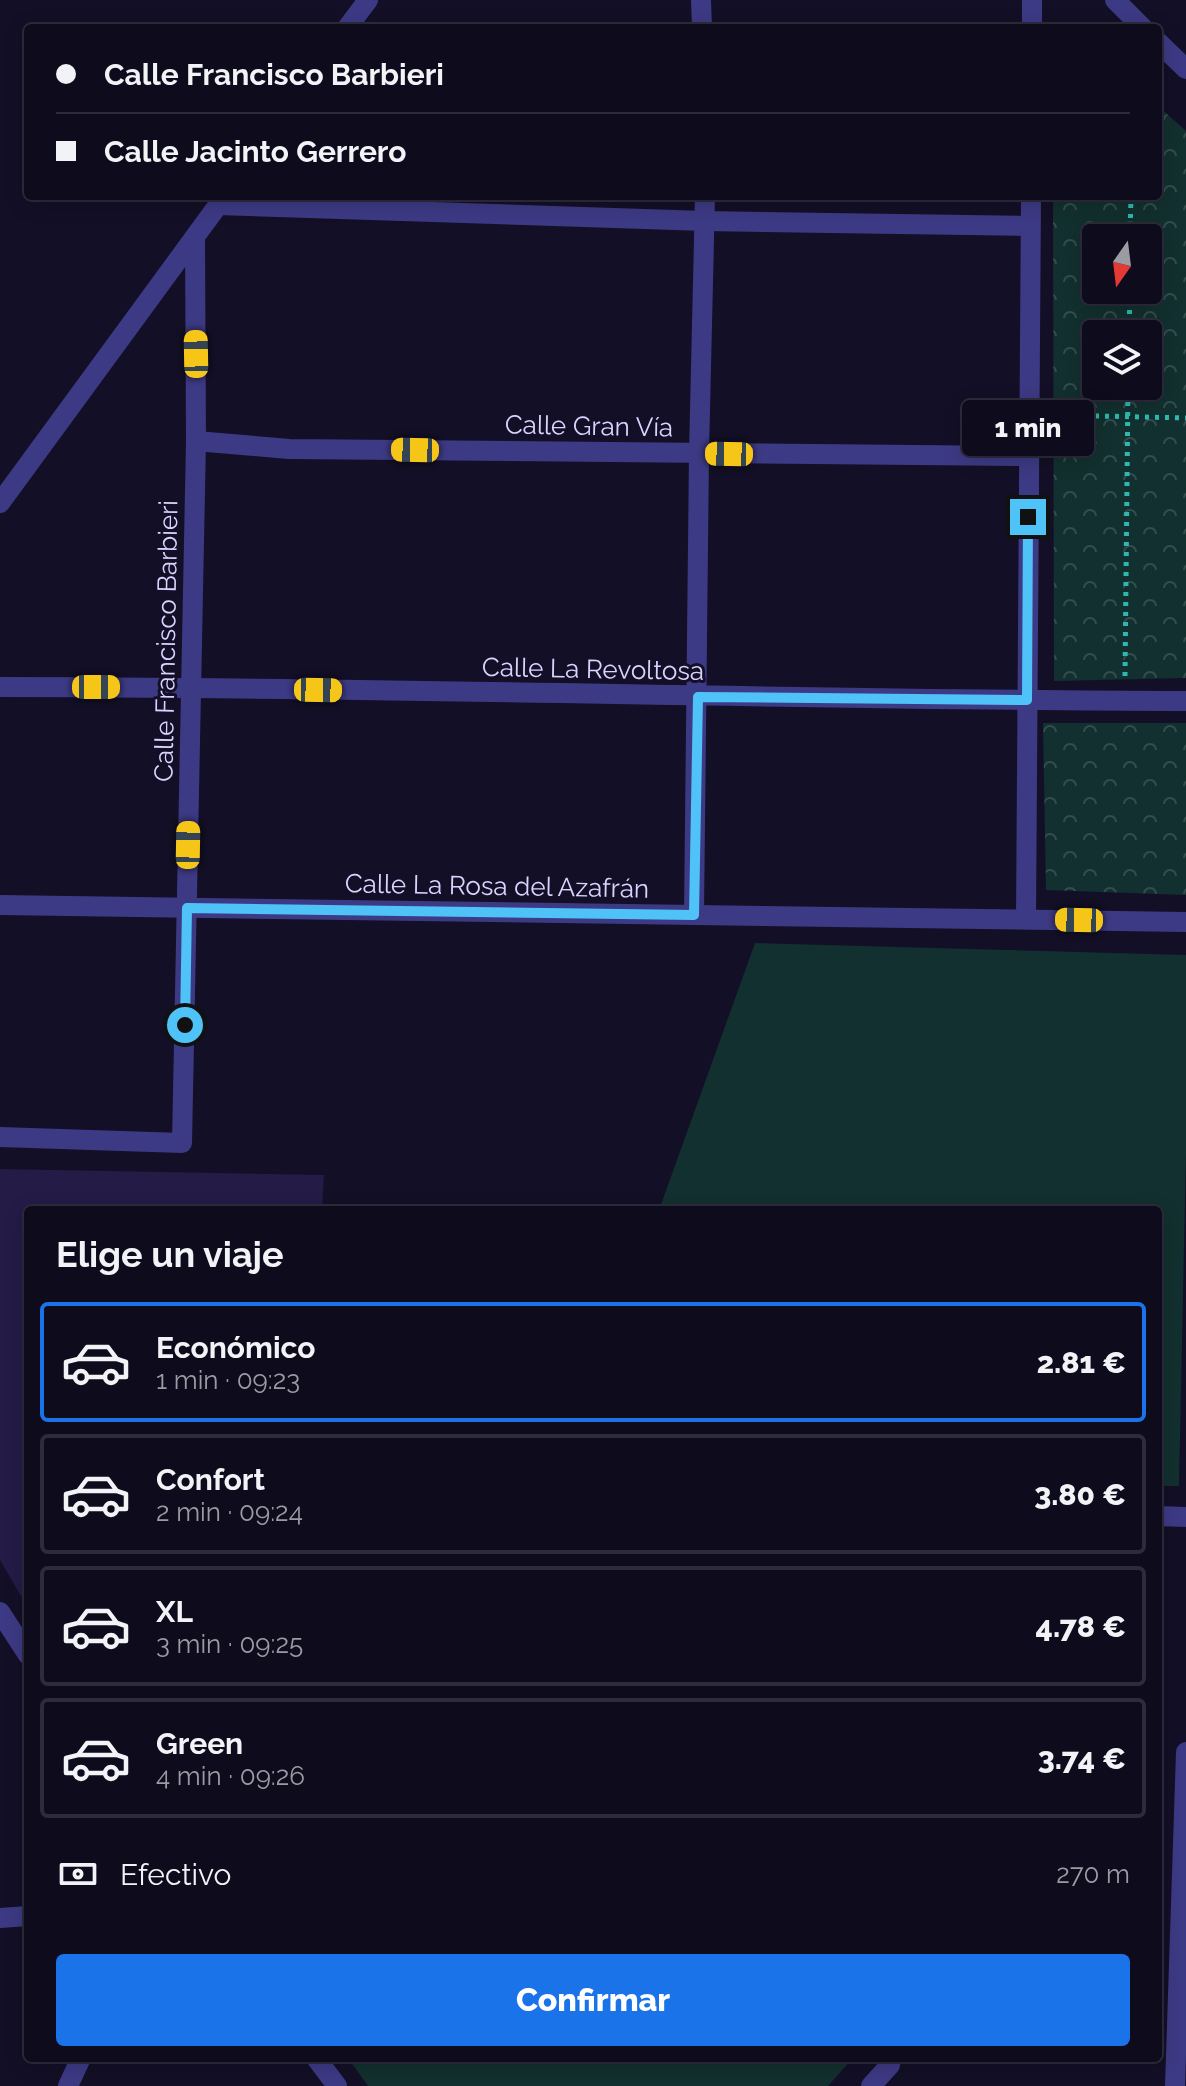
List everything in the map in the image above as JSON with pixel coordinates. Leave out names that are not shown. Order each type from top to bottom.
[{"type":"street","points":[[350,24],[368,0]]},
{"type":"street","points":[[701,0],[702,24]]},
{"type":"street","points":[[1032,0],[1032,24]]},
{"type":"street","points":[[1115,0],[1139,24]]},
{"type":"street","points":[[1162,46],[1186,69]]},
{"type":"street","points":[[0,503],[222,200],[705,221],[1030,226]]},
{"type":"street","points":[[694,915],[705,200]]},
{"type":"street","points":[[1026,919],[1031,200]]},
{"type":"street","name":"Calle Francisco Barbieri","points":[[0,1137],[182,1143],[196,441],[195,237]]},
{"type":"street","name":"Calle Gran Vía","points":[[196,441],[289,449],[1029,456]]},
{"type":"street","name":"Calle La Revoltosa","points":[[0,687],[1186,701]]},
{"type":"street","name":"Calle La Rosa del Azafrán","points":[[0,905],[1186,922]]},
{"type":"street","points":[[1162,1516],[1186,1517]]},
{"type":"street","points":[[0,1612],[24,1649]]},
{"type":"street","points":[[1175,2086],[1186,1752]]},
{"type":"street","points":[[0,1918],[24,1916]]},
{"type":"street","points":[[68,2086],[79,2062]]},
{"type":"street","points":[[319,2062],[337,2086]]},
{"type":"street","points":[[871,2086],[889,2062]]},
{"type":"street","points":[[889,2086],[890,2062]]},
{"type":"path","points":[[1130,224],[1131,200]]},
{"type":"path","points":[[1125,701],[1128,400]]},
{"type":"path","points":[[1029,415],[1186,418]]},
{"type":"green space","points":[[1162,110],[1186,131],[1186,678],[1054,681],[1053,200],[1162,200]]},
{"type":"green space","points":[[1043,723],[1186,723],[1186,895],[1046,890]]},
{"type":"green space","points":[[755,943],[1186,955],[1186,1153],[1179,1486],[1162,1486],[1162,1206],[660,1206]]},
{"type":"green space","points":[[351,2062],[849,2062],[828,2086],[368,2086]]},
{"type":"building","points":[[0,1169],[324,1175],[322,1206],[24,1206],[24,1601],[0,1560]]},
{"type":"route","points":[[185,1025],[187,908],[694,915],[698,697],[1027,700],[1028,517]]}]
